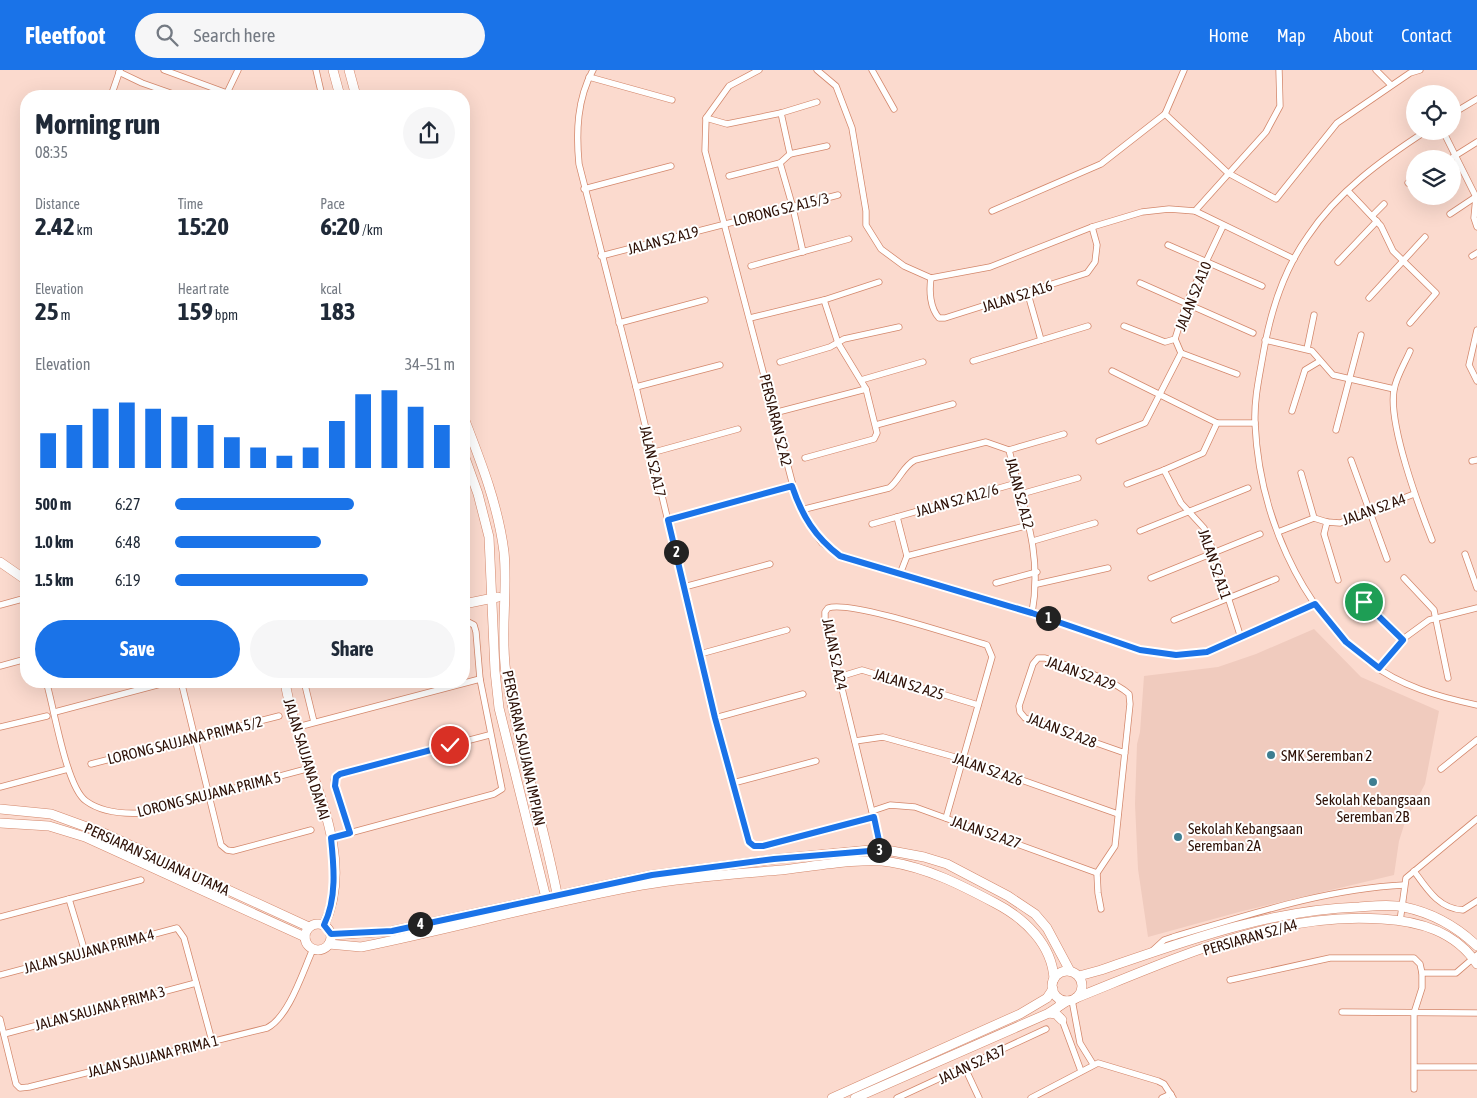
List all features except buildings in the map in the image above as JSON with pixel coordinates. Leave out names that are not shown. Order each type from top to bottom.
[{"type":"main road","points":[[333,70],[338,90]]},
{"type":"main road","points":[[349,70],[354,90]]},
{"type":"main road","name":"PERSIARAN SAUJANA IMPIAN","points":[[470,434],[490,487],[498,520],[504,554],[506,672],[518,738],[558,898]]},
{"type":"main road","name":"PERSIARAN SAUJANA IMPIAN","points":[[470,472],[489,537],[495,671],[499,708],[546,901]]},
{"type":"main road","points":[[0,562],[20,576]]},
{"type":"main road","points":[[470,603],[504,596]]},
{"type":"main road","name":"JALAN SAUJANA DAMAI","points":[[286,688],[294,728],[324,808],[331,838],[334,882],[330,913],[324,925]]},
{"type":"main road","name":"PERSIARAN SAUJANA UTAMA","points":[[0,809],[51,814],[106,834],[309,927]]},
{"type":"main road","name":"PERSIARAN SAUJANA UTAMA","points":[[0,823],[49,826],[86,837],[305,937]]},
{"type":"main road","points":[[329,944],[331,934],[324,925],[316,924],[309,927],[305,937],[307,944],[313,949],[320,950],[329,944],[361,947],[558,898],[678,871],[881,850],[924,857],[947,864],[1008,896],[1035,914],[1047,928],[1070,971],[1079,976],[1082,985],[1066,1000],[1053,984],[1050,957],[1024,920],[1011,911],[941,876],[923,869],[884,861],[668,881],[558,898]]},
{"type":"main road","points":[[331,934],[392,931],[546,901]]},
{"type":"main road","name":"PERSIARAN S2/A4","points":[[1079,976],[1149,954],[1245,920],[1312,909],[1402,906],[1440,918],[1466,935],[1477,946]]},
{"type":"main road","name":"PERSIARAN S2/A4","points":[[855,1098],[1049,1013],[1066,1000],[1173,960],[1268,928],[1327,919],[1360,917],[1400,920],[1434,928],[1452,938],[1476,959]]},
{"type":"main road","points":[[832,1098],[1020,1014],[1046,998],[1060,972],[1070,971]]},
{"type":"main road","points":[[1049,1013],[1056,1014],[1062,1020]]},
{"type":"street","points":[[164,70],[214,90]]},
{"type":"street","points":[[229,90],[238,70]]},
{"type":"street","points":[[316,70],[321,90]]},
{"type":"street","name":"JALAN S2 A17","points":[[593,70],[582,100],[576,135],[584,189],[636,388],[715,718],[749,842],[754,846],[873,814]]},
{"type":"street","points":[[759,70],[729,86],[706,118],[727,124],[781,113],[817,102]]},
{"type":"street","points":[[817,70],[836,86],[852,128],[866,211],[866,224],[881,249],[904,266],[931,278],[990,267],[1092,227],[1142,212],[1169,209],[1195,210],[1223,226],[1294,259]]},
{"type":"street","points":[[872,70],[894,109]]},
{"type":"street","points":[[992,211],[1101,164],[1165,114],[1184,70]]},
{"type":"street","points":[[1195,210],[1266,132],[1280,106],[1279,70]]},
{"type":"street","points":[[1376,70],[1391,85]]},
{"type":"street","points":[[1165,114],[1228,173],[1276,199],[1337,123],[1391,85],[1410,73],[1420,70]]},
{"type":"street","points":[[113,90],[120,71],[142,83],[162,90]]},
{"type":"street","points":[[589,77],[672,100]]},
{"type":"street","points":[[1461,109],[1477,100]]},
{"type":"street","points":[[781,113],[790,154]]},
{"type":"street","name":"PERSIARAN S2 A2","points":[[706,118],[705,151],[750,318],[792,486],[807,522],[822,543],[840,556],[1032,613],[1140,650],[1176,655],[1207,652],[1315,604]]},
{"type":"street","points":[[1413,140],[1367,173],[1315,226],[1294,259],[1277,295],[1265,340],[1256,393],[1255,423],[1260,466],[1278,532],[1315,604],[1346,642],[1379,668],[1403,683],[1443,698],[1477,705]]},
{"type":"street","points":[[1461,152],[1477,142]]},
{"type":"street","points":[[729,176],[780,162],[790,154],[827,146]]},
{"type":"street","points":[[780,162],[793,208],[802,252]]},
{"type":"street","points":[[584,189],[671,166]]},
{"type":"street","points":[[1461,171],[1476,197],[1474,218],[1477,227]]},
{"type":"street","points":[[1348,192],[1374,219],[1393,251],[1436,293],[1410,323]]},
{"type":"street","name":"LORONG S2 A15/3","points":[[724,224],[793,208],[838,195]]},
{"type":"street","points":[[1450,214],[1476,197]]},
{"type":"street","points":[[1338,262],[1384,204]]},
{"type":"street","name":"JALAN S2 A19","points":[[602,256],[724,224]]},
{"type":"street","name":"JALAN S2 A10","points":[[1099,441],[1143,425],[1181,352],[1175,339],[1186,304],[1223,226]]},
{"type":"street","name":"JALAN S2 A16","points":[[931,278],[930,291],[935,313],[939,318],[945,318],[1028,294],[1087,273],[1095,262],[1097,245],[1092,227]]},
{"type":"street","points":[[1369,298],[1425,237]]},
{"type":"street","points":[[751,266],[849,239]]},
{"type":"street","points":[[1168,245],[1262,286]]},
{"type":"street","points":[[750,318],[824,300],[879,282]]},
{"type":"street","points":[[1140,283],[1254,333]]},
{"type":"street","points":[[1028,294],[1041,340]]},
{"type":"street","points":[[618,324],[705,300]]},
{"type":"street","points":[[805,458],[874,439],[877,433],[866,389],[838,343],[824,300]]},
{"type":"street","points":[[1307,349],[1314,315]]},
{"type":"street","points":[[972,361],[1088,326]]},
{"type":"street","points":[[1124,326],[1165,342],[1175,339]]},
{"type":"street","points":[[780,362],[830,348],[844,339],[899,327]]},
{"type":"street","points":[[1477,330],[1469,365],[1477,381]]},
{"type":"street","points":[[1336,430],[1361,334]]},
{"type":"street","points":[[1265,340],[1307,349],[1315,353],[1329,373],[1394,389]]},
{"type":"street","points":[[1410,350],[1394,389],[1393,407],[1414,494],[1432,540]]},
{"type":"street","points":[[1181,352],[1237,374]]},
{"type":"street","points":[[1292,411],[1304,370],[1320,361]]},
{"type":"street","points":[[861,380],[923,362]]},
{"type":"street","points":[[636,388],[720,365]]},
{"type":"street","points":[[1112,371],[1160,393],[1217,423],[1255,423]]},
{"type":"street","points":[[774,413],[866,389]]},
{"type":"street","points":[[876,425],[952,404]]},
{"type":"street","points":[[1127,484],[1203,453],[1217,423]]},
{"type":"street","points":[[652,453],[738,429]]},
{"type":"street","points":[[1009,450],[1064,434]]},
{"type":"street","name":"JALAN S2 A12","points":[[801,510],[889,488],[896,483],[910,462],[915,460],[986,442],[1009,450],[1033,541],[1037,584],[1032,613]]},
{"type":"street","points":[[1351,460],[1387,559]]},
{"type":"street","name":"JALAN S2 A11","points":[[1164,470],[1181,503],[1204,528],[1214,553],[1227,599],[1241,638]]},
{"type":"street","points":[[1278,532],[1314,518],[1301,473]]},
{"type":"street","points":[[1021,494],[1078,478]]},
{"type":"street","name":"JALAN S2 A12/6","points":[[872,524],[1017,483]]},
{"type":"street","points":[[668,520],[792,486]]},
{"type":"street","points":[[1140,531],[1248,488]]},
{"type":"street","name":"JALAN S2 A4","points":[[1314,518],[1340,523],[1414,494]]},
{"type":"street","points":[[897,517],[907,556],[900,574]]},
{"type":"street","points":[[1327,522],[1324,534],[1338,580]]},
{"type":"street","points":[[1033,541],[1095,523]]},
{"type":"street","points":[[907,556],[1029,525]]},
{"type":"street","points":[[1151,578],[1260,534]]},
{"type":"street","points":[[1465,554],[1477,588]]},
{"type":"street","points":[[684,587],[770,564]]},
{"type":"street","points":[[1037,584],[1108,568]]},
{"type":"street","points":[[996,583],[1036,572]]},
{"type":"street","points":[[1404,578],[1431,606],[1436,618],[1448,678]]},
{"type":"street","points":[[1174,620],[1276,579]]},
{"type":"street","points":[[0,606],[20,600]]},
{"type":"street","points":[[1364,602],[1403,640]]},
{"type":"street","name":"JALAN S2 A24","points":[[884,861],[825,620],[825,612],[828,608],[841,605],[917,624],[987,645],[992,657],[978,705]]},
{"type":"street","points":[[1379,668],[1403,640],[1424,623],[1436,618],[1477,608]]},
{"type":"street","points":[[331,838],[494,794],[502,789],[489,735],[474,625],[470,623]]},
{"type":"street","points":[[700,654],[787,630]]},
{"type":"street","name":"JALAN S2 A29","points":[[1033,664],[1038,658],[1045,658],[1101,679],[1123,689],[1129,694],[1130,704],[1125,753]]},
{"type":"street","points":[[0,666],[20,661]]},
{"type":"street","name":"JALAN S2 A28","points":[[1033,664],[1019,706],[1020,712],[1025,718],[1125,753]]},
{"type":"street","name":"JALAN S2 A25","points":[[839,677],[862,670],[978,705]]},
{"type":"street","points":[[470,682],[480,679]]},
{"type":"street","name":"LORONG SAUJANA PRIMA 5","points":[[48,688],[68,769],[85,800],[95,806],[116,812],[142,813],[310,768]]},
{"type":"street","points":[[55,712],[146,688]]},
{"type":"street","points":[[182,688],[221,845],[227,850],[233,851],[311,830]]},
{"type":"street","points":[[306,688],[314,722]]},
{"type":"street","points":[[294,728],[445,688]]},
{"type":"street","points":[[715,718],[802,694]]},
{"type":"street","points":[[946,818],[978,705]]},
{"type":"street","points":[[0,727],[47,716]]},
{"type":"street","name":"LORONG SAUJANA PRIMA 5/2","points":[[91,764],[194,736],[279,716]]},
{"type":"street","points":[[350,833],[334,780],[340,774],[489,735]]},
{"type":"street","name":"JALAN S2 A26","points":[[855,741],[883,737],[962,759],[1118,814]]},
{"type":"street","points":[[1441,769],[1477,740]]},
{"type":"street","points":[[1101,909],[1098,893],[1098,873],[1115,846],[1125,753]]},
{"type":"street","points":[[733,783],[816,760]]},
{"type":"street","points":[[0,787],[68,769]]},
{"type":"street","name":"JALAN S2 A27","points":[[873,814],[890,805],[900,804],[946,818],[1098,873]]},
{"type":"street","points":[[1400,920],[1406,878],[1477,819]]},
{"type":"street","points":[[1414,871],[1434,898],[1446,907],[1463,910],[1477,900]]},
{"type":"street","points":[[0,917],[141,880]]},
{"type":"street","points":[[1245,920],[1330,896],[1369,888],[1404,885]]},
{"type":"street","points":[[69,899],[84,952]]},
{"type":"street","name":"JALAN SAUJANA PRIMA 4","points":[[0,975],[177,928],[184,938],[196,983]]},
{"type":"street","name":"JALAN SAUJANA PRIMA 1","points":[[0,1019],[16,1084],[20,1088],[256,1031],[272,1025],[287,1005],[313,949]]},
{"type":"street","points":[[1230,980],[1330,958],[1414,958],[1420,964],[1422,973],[1422,988],[1414,1013],[1414,1089]]},
{"type":"street","points":[[1422,973],[1456,973],[1476,959]]},
{"type":"street","points":[[196,983],[212,1041]]},
{"type":"street","name":"JALAN SAUJANA PRIMA 3","points":[[4,1034],[196,983]]},
{"type":"street","points":[[1066,1000],[1062,1020],[1080,1071]]},
{"type":"street","points":[[1066,1000],[1080,1042],[1092,1064]]},
{"type":"street","points":[[1342,1012],[1477,1013]]},
{"type":"street","name":"JALAN S2 A37","points":[[897,1098],[965,1068],[1046,1028]]},
{"type":"street","points":[[1031,1098],[1092,1064],[1105,1063],[1158,1081],[1172,1096]]},
{"type":"street","points":[[1415,1067],[1477,1067]]},
{"type":"street","points":[[965,1068],[979,1098]]},
{"type":"street","points":[[1162,1098],[1172,1096]]},
{"type":"shaded area","points":[[1314,629],[1361,677],[1439,711],[1425,784],[1405,822],[1399,841],[1394,875],[1239,912],[1148,937],[1138,869],[1135,804],[1137,744],[1140,732],[1144,676],[1218,667],[1256,654]]},
{"type":"place","name":"SMK Seremban 2","points":[[1271,755]]},
{"type":"place","name":"Sekolah Kebangsaan Seremban 2B","points":[[1373,782]]},
{"type":"place","name":"Sekolah Kebangsaan Seremban 2A","points":[[1178,837]]},
{"type":"route","points":[[450,745],[340,774],[334,780],[350,833],[331,838],[334,882],[330,913],[324,925],[328,927],[331,934],[356,935],[392,931],[545,896],[678,871],[774,859],[881,850],[874,817],[763,846],[754,846],[749,842],[715,718],[668,520],[792,486],[807,522],[822,543],[840,556],[1032,613],[1140,650],[1176,655],[1207,652],[1315,604],[1346,642],[1379,668],[1403,640],[1364,602]]}]
